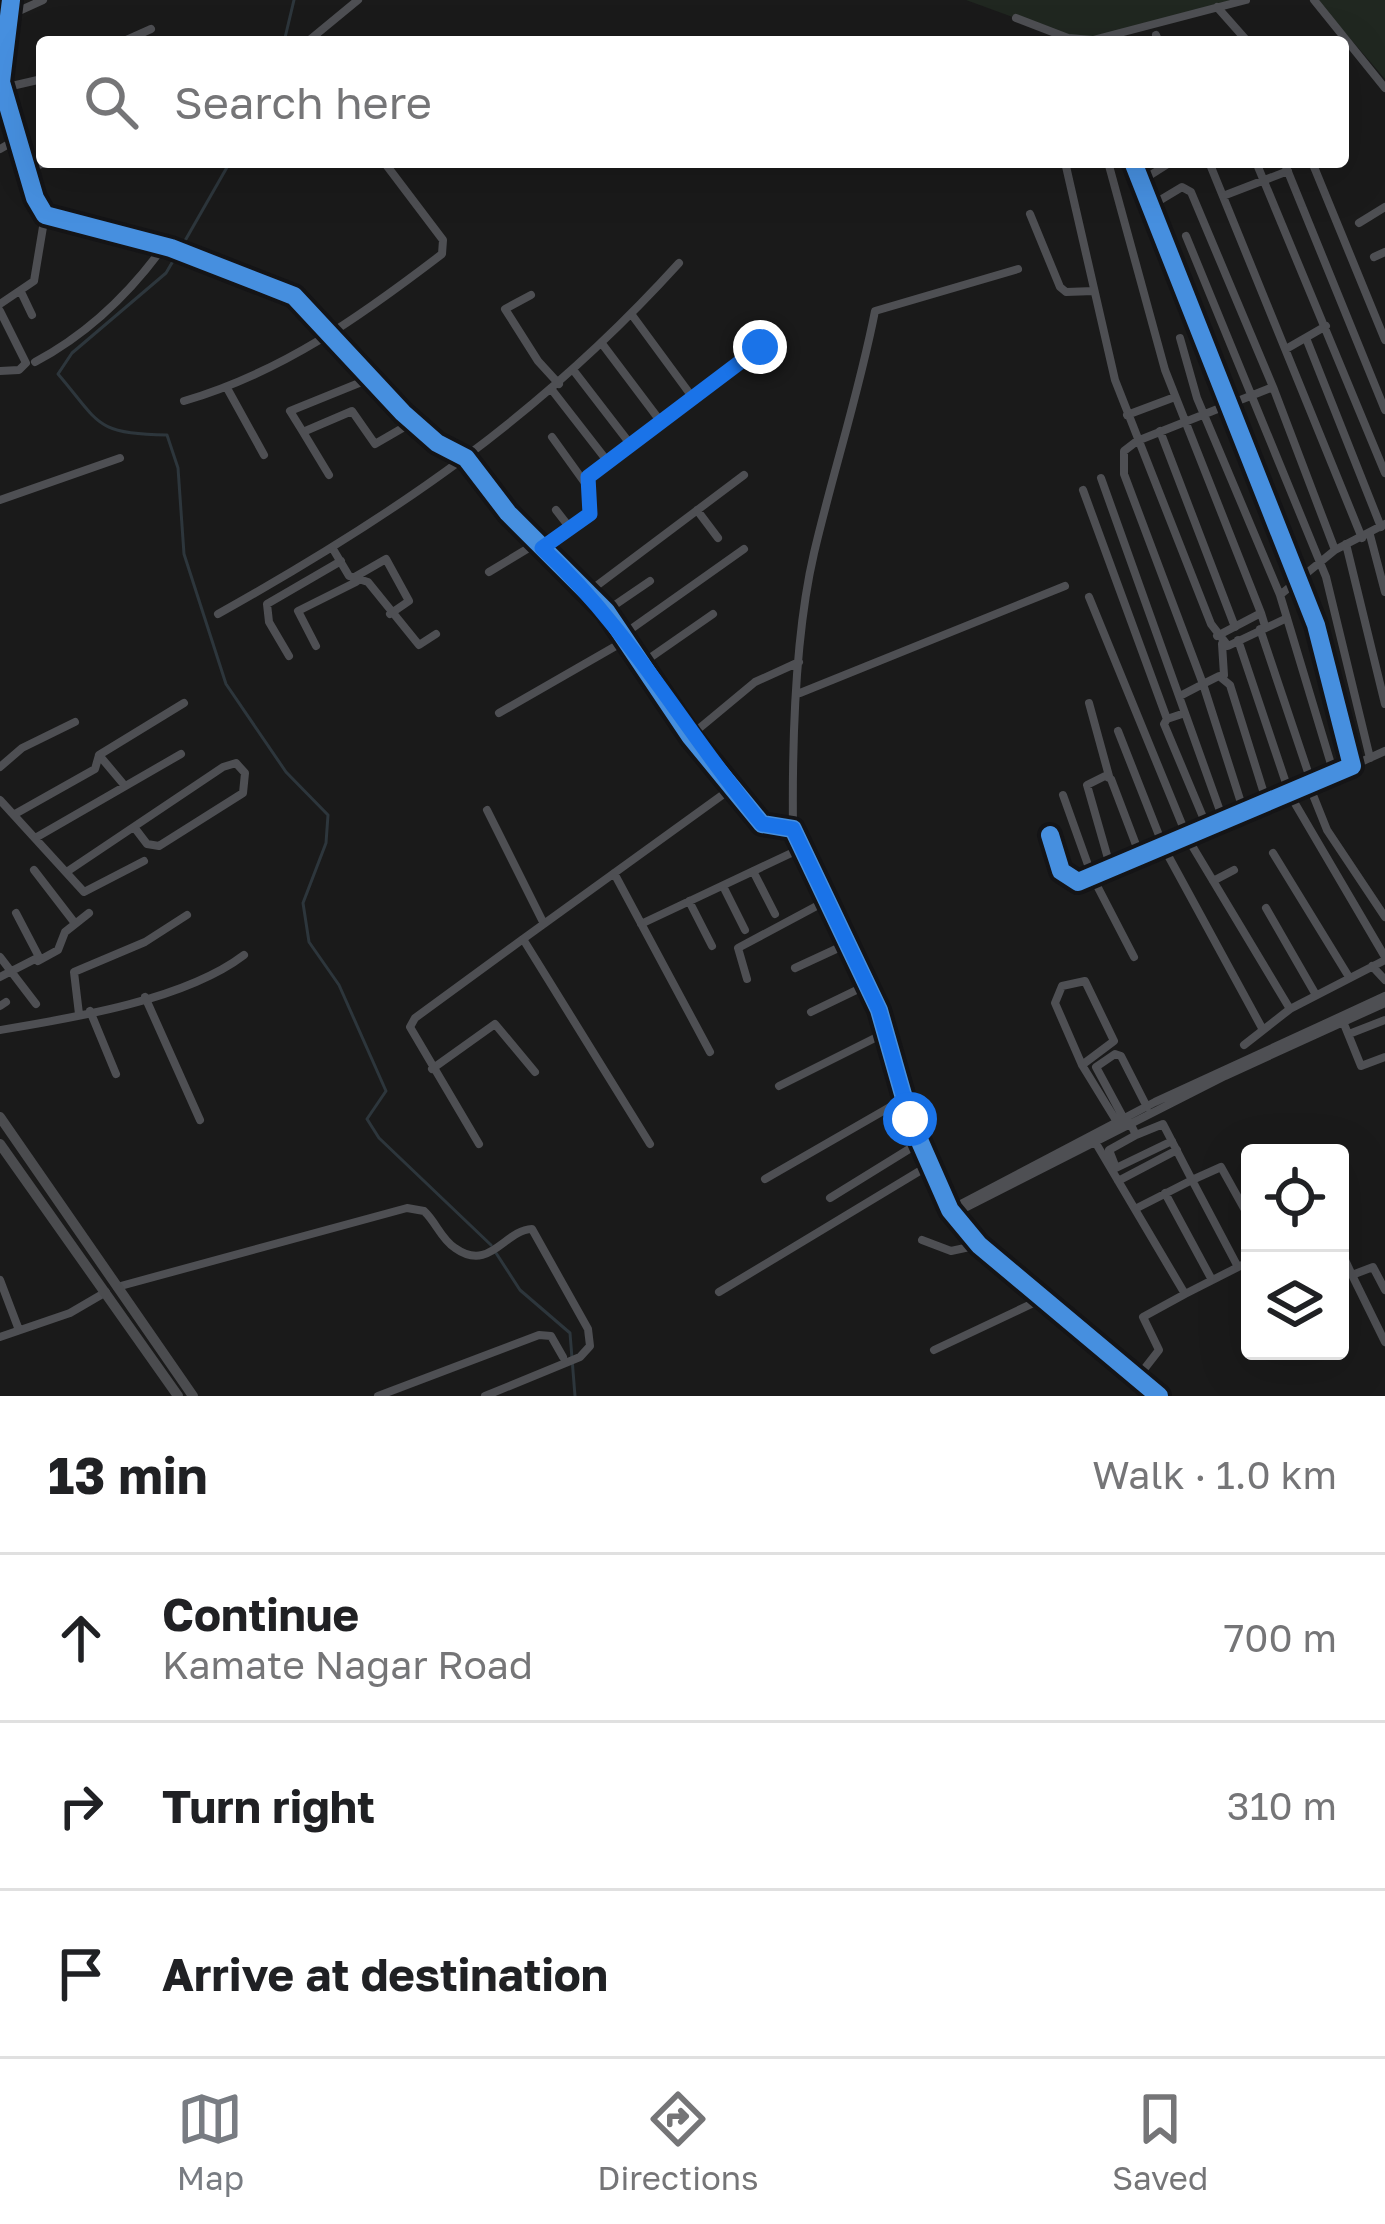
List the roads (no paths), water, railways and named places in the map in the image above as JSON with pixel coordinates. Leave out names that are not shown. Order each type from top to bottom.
[{"type":"main road","points":[[0,1118],[178,1396]]},
{"type":"main road","points":[[0,1144],[194,1396]]},
{"type":"street","points":[[0,371],[19,370],[26,363],[0,307],[34,281],[45,215],[26,170],[2,84],[11,0]]},
{"type":"street","points":[[10,15],[43,0]]},
{"type":"street","points":[[314,36],[358,0]]},
{"type":"street","points":[[1108,36],[1246,0]]},
{"type":"street","points":[[1314,0],[1343,36]]},
{"type":"street","points":[[1217,8],[1243,36]]},
{"type":"street","points":[[1016,18],[1059,36]]},
{"type":"street","points":[[136,36],[152,29]]},
{"type":"street","points":[[1349,43],[1385,88]]},
{"type":"street","points":[[2,84],[36,80]]},
{"type":"street","points":[[0,149],[19,138]]},
{"type":"street","points":[[26,170],[36,166]]},
{"type":"street","points":[[184,401],[227,388],[331,336],[445,249],[388,168]]},
{"type":"street","points":[[1066,168],[1127,415],[1220,640],[1223,675],[1267,803]]},
{"type":"street","points":[[1110,168],[1174,397],[1261,613],[1327,830],[1385,917]]},
{"type":"street","points":[[1134,168],[1323,648],[1352,766]]},
{"type":"street","points":[[1138,183],[1162,168]]},
{"type":"street","points":[[1211,168],[1366,536],[1385,592]]},
{"type":"street","points":[[1259,168],[1385,473]]},
{"type":"street","points":[[1223,196],[1283,168]]},
{"type":"street","points":[[1287,168],[1385,410]]},
{"type":"street","points":[[1314,168],[1385,340]]},
{"type":"street","points":[[1147,208],[1182,188],[1190,192],[1273,387],[1335,550]]},
{"type":"street","points":[[1358,223],[1385,207]]},
{"type":"street","points":[[1030,214],[1060,286],[1066,292],[1094,291]]},
{"type":"street","points":[[45,215],[164,246],[293,296],[413,422],[466,458],[539,546],[606,611],[690,736],[762,824],[793,829]]},
{"type":"street","points":[[1186,236],[1320,565],[1370,758]]},
{"type":"street","points":[[34,362],[63,347],[122,296],[164,246]]},
{"type":"street","points":[[1374,256],[1385,252]]},
{"type":"street","points":[[218,614],[333,549],[466,458],[603,345],[680,263]]},
{"type":"street","points":[[1018,269],[875,311],[858,396],[813,555],[799,662],[793,829],[868,985],[928,1166],[953,1208],[979,1245],[1159,1396]]},
{"type":"street","points":[[22,293],[32,316]]},
{"type":"street","points":[[531,295],[505,309],[608,462]]},
{"type":"street","points":[[632,316],[692,398]]},
{"type":"street","points":[[1286,350],[1326,326]]},
{"type":"street","points":[[1180,338],[1204,413],[1280,596],[1334,774]]},
{"type":"street","points":[[1280,596],[1335,550],[1383,525],[1306,338]]},
{"type":"street","points":[[603,345],[661,422]]},
{"type":"street","points":[[586,484],[608,462],[760,347]]},
{"type":"street","points":[[574,371],[631,445]]},
{"type":"street","points":[[328,475],[290,411],[370,379]]},
{"type":"street","points":[[1244,812],[1203,683],[1121,465],[1124,451],[1137,441],[1273,387]]},
{"type":"street","points":[[227,388],[264,455]]},
{"type":"street","points":[[1127,415],[1174,397]]},
{"type":"street","points":[[303,432],[352,411],[375,444],[413,422]]},
{"type":"street","points":[[1160,431],[1234,627]]},
{"type":"street","points":[[489,572],[570,528],[593,509],[586,484],[552,436]]},
{"type":"street","points":[[0,500],[120,458]]},
{"type":"street","points":[[587,592],[744,475]]},
{"type":"street","points":[[1101,478],[1223,821]]},
{"type":"street","points":[[1083,490],[1167,719]]},
{"type":"street","points":[[556,509],[570,528]]},
{"type":"street","points":[[697,510],[718,538]]},
{"type":"street","points":[[1346,544],[1385,704]]},
{"type":"street","points":[[333,549],[355,580],[368,582],[419,645],[436,634]]},
{"type":"street","points":[[499,713],[626,636],[744,549]]},
{"type":"street","points":[[316,646],[298,611],[386,559],[410,601],[390,614]]},
{"type":"street","points":[[289,656],[268,622],[267,604],[340,561]]},
{"type":"street","points":[[606,611],[650,581]]},
{"type":"street","points":[[800,693],[1065,586]]},
{"type":"street","points":[[1089,597],[1188,839],[1290,1010]]},
{"type":"street","points":[[1220,640],[1261,613]]},
{"type":"street","points":[[644,662],[713,614]]},
{"type":"street","points":[[1220,640],[1238,640],[1286,618]]},
{"type":"street","points":[[1238,640],[1290,795],[1385,959],[1290,1010],[1244,1045]]},
{"type":"street","points":[[690,736],[755,682],[799,662]]},
{"type":"street","points":[[1180,696],[1223,675]]},
{"type":"street","points":[[1089,703],[1109,776],[1142,858]]},
{"type":"street","points":[[15,814],[95,769],[99,755],[184,704]]},
{"type":"street","points":[[1185,713],[1164,724],[1208,829]]},
{"type":"street","points":[[0,767],[22,748],[75,722]]},
{"type":"street","points":[[1118,731],[1164,848],[1262,1028]]},
{"type":"street","points":[[1050,835],[1066,879],[1092,876],[1188,839],[1385,751]]},
{"type":"street","points":[[38,837],[181,754]]},
{"type":"street","points":[[99,755],[125,786]]},
{"type":"street","points":[[68,872],[134,827],[230,764],[244,772],[243,793],[159,846],[147,844],[134,827]]},
{"type":"street","points":[[1109,776],[1087,785],[1111,869]]},
{"type":"street","points":[[479,1144],[411,1033],[412,1021],[732,788]]},
{"type":"street","points":[[1063,795],[1092,876],[1134,957]]},
{"type":"street","points":[[0,800],[84,892],[144,861]]},
{"type":"street","points":[[488,810],[544,924]]},
{"type":"street","points":[[641,924],[800,849]]},
{"type":"street","points":[[1273,853],[1348,977]]},
{"type":"street","points":[[34,870],[74,922]]},
{"type":"street","points":[[1213,881],[1234,870]]},
{"type":"street","points":[[753,871],[775,914]]},
{"type":"street","points":[[614,873],[710,1052]]},
{"type":"street","points":[[723,886],[745,930]]},
{"type":"street","points":[[689,901],[712,946]]},
{"type":"street","points":[[747,979],[738,948],[826,901]]},
{"type":"street","points":[[1266,908],[1316,995]]},
{"type":"street","points":[[16,913],[37,949],[36,962]]},
{"type":"street","points":[[0,976],[58,950],[74,922],[89,913]]},
{"type":"street","points":[[116,1074],[85,1012],[74,972],[145,942],[187,915]]},
{"type":"street","points":[[523,939],[650,1144]]},
{"type":"street","points":[[796,968],[847,944]]},
{"type":"street","points":[[0,1030],[145,997],[224,970],[244,955]]},
{"type":"street","points":[[0,957],[36,1004]]},
{"type":"street","points":[[1372,966],[1385,980]]},
{"type":"street","points":[[1082,1065],[1114,1041],[1085,981],[1076,981],[1062,986],[1055,1003],[1082,1065],[1136,1135]]},
{"type":"street","points":[[811,1012],[868,985]]},
{"type":"street","points":[[145,997],[200,1120]]},
{"type":"street","points":[[953,1208],[1147,1107],[1385,1000]]},
{"type":"street","points":[[1342,1018],[1361,1066],[1385,1057]]},
{"type":"street","points":[[1124,1121],[1342,1018]]},
{"type":"street","points":[[1349,1034],[1385,1020]]},
{"type":"street","points":[[432,1069],[494,1024],[536,1072]]},
{"type":"street","points":[[779,1086],[885,1033]]},
{"type":"street","points":[[1124,1121],[1096,1066],[1114,1054],[1121,1055],[1147,1107]]},
{"type":"street","points":[[765,1179],[904,1100]]},
{"type":"street","points":[[1174,1145],[1116,1168],[1109,1150],[1162,1123],[1174,1145],[1238,1267]]},
{"type":"street","points":[[1093,1138],[1186,1294]]},
{"type":"street","points":[[830,1198],[920,1143]]},
{"type":"street","points":[[1118,1180],[1174,1145]]},
{"type":"street","points":[[719,1292],[928,1166]]},
{"type":"street","points":[[1136,1209],[1222,1167],[1241,1202]]},
{"type":"street","points":[[1165,1193],[1212,1280]]},
{"type":"street","points":[[0,1337],[70,1313],[111,1289],[407,1208],[424,1211],[456,1249],[470,1255],[496,1251],[521,1230],[535,1234],[590,1338],[586,1352],[485,1396]]},
{"type":"street","points":[[922,1240],[951,1251],[979,1245]]},
{"type":"street","points":[[1138,1377],[1159,1350],[1143,1317],[1241,1266]]},
{"type":"street","points":[[1352,1275],[1373,1267],[1385,1290]]},
{"type":"street","points":[[1349,1269],[1385,1342]]},
{"type":"street","points":[[0,1280],[19,1330]]},
{"type":"street","points":[[934,1350],[1042,1299]]},
{"type":"street","points":[[378,1396],[539,1336],[551,1336],[568,1360]]},
{"type":"waterway","points":[[285,36],[294,0]]},
{"type":"waterway","points":[[182,246],[227,168]]},
{"type":"waterway","points":[[176,256],[166,273],[72,353],[58,374],[101,422],[125,432],[167,435],[178,468],[184,554],[226,684],[286,772],[328,815],[326,843],[303,903],[309,942],[339,985],[386,1091],[367,1119],[379,1138],[491,1245]]},
{"type":"waterway","points":[[496,1253],[520,1290],[570,1333],[575,1396]]}]
